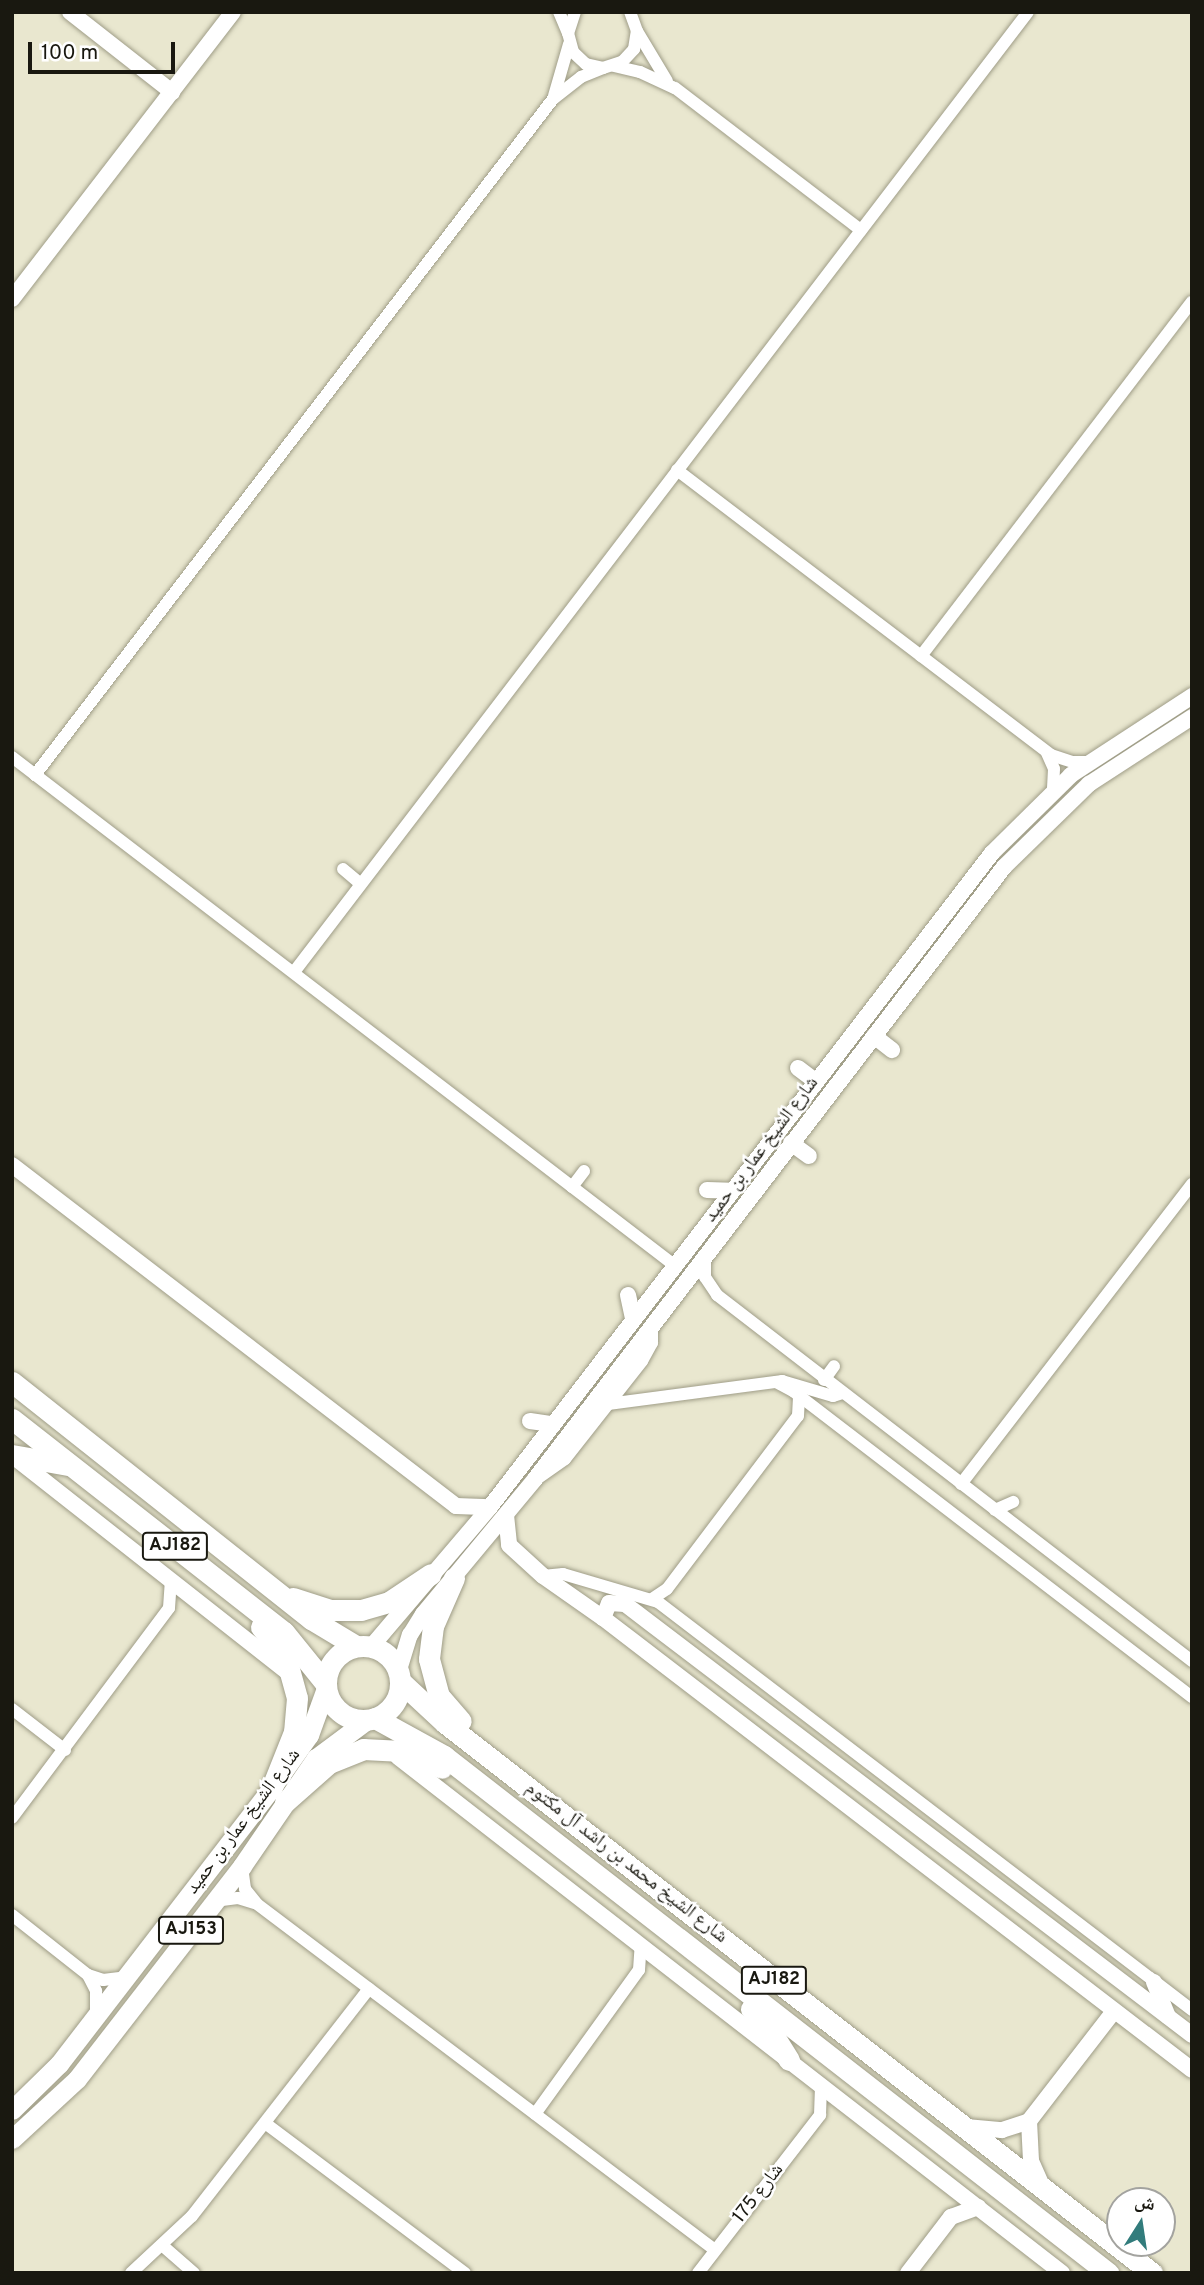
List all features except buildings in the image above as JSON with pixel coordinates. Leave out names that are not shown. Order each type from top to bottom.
[{"type":"highway","name":"AJ182","points":[[12,1382],[322,1628],[364,1646]]},
{"type":"highway","name":"AJ182","points":[[12,1419],[298,1645],[326,1686]]},
{"type":"highway","points":[[12,1455],[74,1466]]},
{"type":"highway","points":[[275,1591],[331,1610],[361,1611],[389,1602],[431,1574]]},
{"type":"highway","points":[[454,1578],[429,1643],[434,1685],[449,1710],[498,1751],[510,1772]]},
{"type":"highway","points":[[243,1599],[286,1658],[294,1679],[296,1721],[278,1794]]},
{"type":"highway","points":[[364,1646],[388,1655],[400,1676],[394,1704],[371,1719],[340,1712],[326,1686],[334,1660],[364,1646]]},
{"type":"highway","name":"شارع الشيخ محمد بن راشد آل مكتوم","points":[[400,1676],[431,1712],[1152,2273]]},
{"type":"highway","name":"شارع الشيخ محمد بن راشد آل مكتوم","points":[[371,1719],[433,1747],[1108,2273]]},
{"type":"highway","points":[[278,1794],[329,1763],[363,1749],[385,1748],[430,1760],[475,1794],[498,1799]]},
{"type":"highway","points":[[716,1969],[724,1984],[764,2020],[789,2060]]},
{"type":"main road","name":"شارع الشيخ عمار بن حميد","points":[[12,2140],[77,2079],[242,1866],[309,1735],[326,1686]]},
{"type":"main road","name":"شارع الشيخ عمار بن حميد","points":[[12,2110],[45,2079],[278,1794],[324,1749],[371,1719]]},
{"type":"street","points":[[70,12],[172,92]]},
{"type":"street","points":[[12,299],[233,12]]},
{"type":"street","points":[[559,12],[568,38],[586,64],[640,72],[675,88],[861,230]]},
{"type":"street","points":[[553,99],[575,12]]},
{"type":"street","points":[[294,972],[1028,12]]},
{"type":"street","points":[[635,19],[649,56],[675,88]]},
{"type":"street","points":[[35,775],[553,99],[581,78],[609,67],[634,49],[635,19]]},
{"type":"street","points":[[920,656],[1192,302]]},
{"type":"street","points":[[677,470],[1044,750],[1066,761],[1090,762]]},
{"type":"street","name":"شارع الشيخ عمار بن حميد","points":[[364,1646],[463,1540],[978,869],[1053,790],[1090,762],[1192,696]]},
{"type":"street","name":"شارع الشيخ عمار بن حميد","points":[[400,1676],[416,1624],[535,1479],[989,884],[1034,834],[1104,773],[1192,717]]},
{"type":"street","points":[[1044,750],[1054,769],[1053,790]]},
{"type":"street","points":[[12,757],[674,1265]]},
{"type":"street","points":[[343,869],[361,884]]},
{"type":"street","points":[[874,1036],[892,1050]]},
{"type":"street","points":[[798,1068],[815,1081]]},
{"type":"street","points":[[791,1143],[809,1156]]},
{"type":"street","points":[[12,1165],[456,1506],[489,1507]]},
{"type":"street","points":[[572,1187],[584,1171]]},
{"type":"street","points":[[961,1484],[1192,1184]]},
{"type":"street","points":[[707,1191],[731,1191]]},
{"type":"street","points":[[705,1255],[705,1277],[717,1295],[1192,1661]]},
{"type":"street","points":[[679,1289],[695,1287],[717,1295]]},
{"type":"street","points":[[628,1295],[633,1319]]},
{"type":"street","points":[[535,1479],[565,1459],[646,1356],[652,1323]]},
{"type":"street","points":[[824,1380],[834,1366]]},
{"type":"street","points":[[608,1404],[775,1382],[795,1382],[833,1396],[842,1393]]},
{"type":"street","points":[[775,1382],[799,1395],[1192,1697]]},
{"type":"street","points":[[652,1599],[667,1589],[798,1416],[799,1395]]},
{"type":"street","points":[[530,1421],[552,1424]]},
{"type":"street","points":[[12,1455],[294,1679]]},
{"type":"street","points":[[995,1510],[1013,1502]]},
{"type":"street","points":[[456,1506],[463,1540]]},
{"type":"street","points":[[506,1515],[505,1534],[513,1550],[543,1576],[603,1618],[1192,2070]]},
{"type":"street","points":[[480,1549],[513,1550]]},
{"type":"street","points":[[543,1576],[563,1574],[652,1599],[1192,2010]]},
{"type":"street","points":[[169,1608],[172,1582]]},
{"type":"street","points":[[12,1818],[169,1608],[181,1601],[196,1601]]},
{"type":"street","points":[[603,1618],[609,1603],[625,1604],[1192,2035]]},
{"type":"street","points":[[12,1709],[65,1750]]},
{"type":"street","points":[[385,1748],[1062,2273]]},
{"type":"street","points":[[242,1866],[245,1889],[257,1904],[715,2250]]},
{"type":"street","points":[[214,1901],[238,1898],[257,1904]]},
{"type":"street","points":[[12,1915],[88,1975],[96,1991],[95,2016]]},
{"type":"street","points":[[1044,1958],[1060,1936]]},
{"type":"street","points":[[535,2114],[639,1970],[641,1944]]},
{"type":"street","points":[[639,1970],[664,1963]]},
{"type":"street","points":[[88,1975],[111,1980],[126,1977]]},
{"type":"street","points":[[1154,1982],[1169,2018]]},
{"type":"street","points":[[131,2273],[160,2249],[267,2120],[369,1989]]},
{"type":"street","points":[[960,2125],[1002,2130],[1030,2121],[1114,2011]]},
{"type":"street","points":[[821,2086],[820,2115],[849,2108]]},
{"type":"street","name":"شارع 175","points":[[698,2273],[820,2115]]},
{"type":"street","points":[[267,2120],[465,2273]]},
{"type":"street","points":[[1030,2121],[1031,2161],[1049,2195]]},
{"type":"street","points":[[951,2217],[953,2188]]},
{"type":"street","points":[[908,2273],[951,2217],[978,2207]]},
{"type":"street","points":[[160,2249],[185,2273]]},
{"type":"street","points":[[160,2249],[194,2273]]}]
